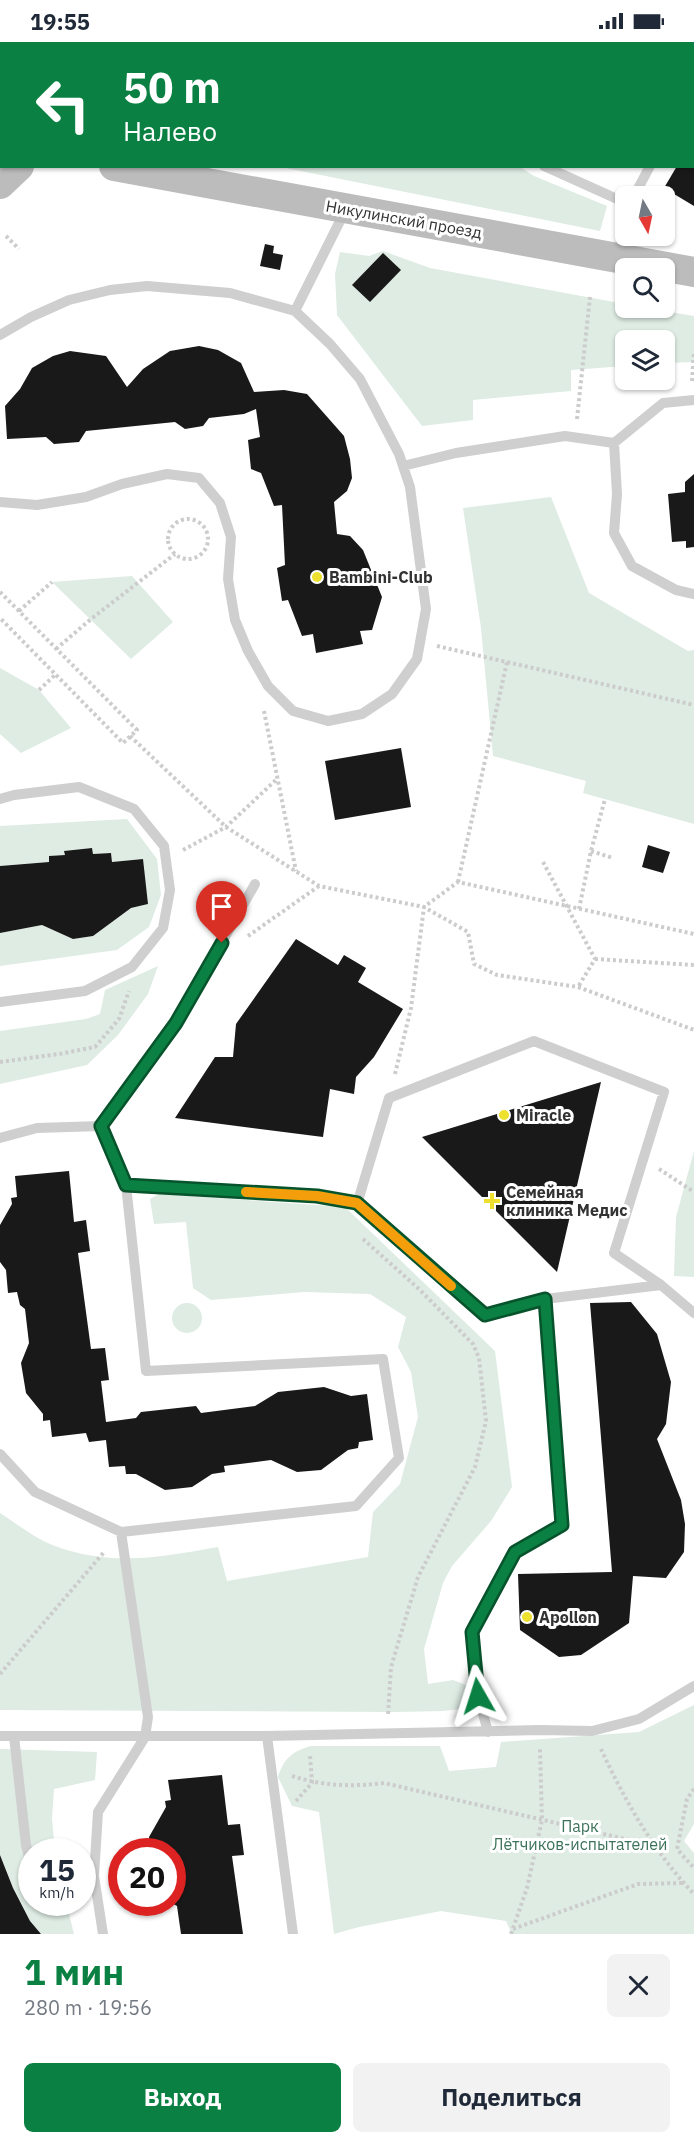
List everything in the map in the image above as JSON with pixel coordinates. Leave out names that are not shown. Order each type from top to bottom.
[{"type":"street","points":[[0,184],[17,168]]},
{"type":"street","name":"Никулинский проезд","points":[[125,168],[618,258]]},
{"type":"street","name":"Никулинский проезд","points":[[675,268],[694,272]]},
{"type":"lane","points":[[548,168],[615,198]]},
{"type":"lane","points":[[639,186],[649,168]]},
{"type":"lane","points":[[295,311],[346,208]]},
{"type":"lane","points":[[618,258],[621,246]]},
{"type":"lane","points":[[0,335],[31,317],[69,300],[110,290],[147,286],[230,292],[295,311],[330,344],[360,379],[399,454],[410,487],[426,609],[417,659],[392,694],[362,714],[328,721],[293,711],[268,686],[248,651],[236,620],[228,579],[231,537],[220,503],[199,478],[167,474],[122,484],[86,497],[37,505],[0,502]]},
{"type":"lane","points":[[403,466],[456,453],[565,436],[614,443],[663,403],[692,401]]},
{"type":"lane","points":[[614,443],[617,494],[614,533],[632,566],[676,590],[694,594]]},
{"type":"lane","points":[[0,800],[14,795],[79,787],[134,809],[164,846],[171,890],[163,928],[132,967],[85,991],[0,1002]]},
{"type":"lane","points":[[101,1126],[176,1023],[255,884]]},
{"type":"lane","points":[[357,1203],[389,1098],[534,1041],[664,1092],[614,1253],[661,1285],[694,1313]]},
{"type":"lane","points":[[0,1138],[38,1128],[101,1126]]},
{"type":"lane","points":[[0,1454],[36,1492],[121,1532],[356,1506],[399,1458],[383,1359],[146,1371],[126,1185],[101,1126]]},
{"type":"lane","points":[[126,1185],[317,1196],[357,1203],[485,1315],[545,1299],[661,1285]]},
{"type":"lane","points":[[488,1732],[478,1696],[472,1632],[515,1552],[562,1525],[545,1299]]},
{"type":"lane","points":[[103,1934],[94,1876],[98,1812],[145,1737],[148,1717],[121,1532]]},
{"type":"lane","points":[[0,1736],[309,1736],[540,1730],[592,1731],[639,1719],[694,1686]]},
{"type":"lane","points":[[14,1736],[25,1838]]},
{"type":"lane","points":[[267,1736],[293,1934]]},
{"type":"path","points":[[6,236],[19,249]]},
{"type":"path","points":[[575,437],[590,297]]},
{"type":"path","points":[[692,401],[694,351]]},
{"type":"path","points":[[183,519],[200,522],[206,528],[209,536],[204,552],[190,559],[175,554],[168,541],[171,527],[183,519]]},
{"type":"path","points":[[56,649],[90,619],[175,554]]},
{"type":"path","points":[[19,611],[52,582]]},
{"type":"path","points":[[0,592],[137,730],[123,743],[0,618]]},
{"type":"path","points":[[420,642],[694,705]]},
{"type":"path","points":[[389,1098],[411,1008],[424,907],[458,882],[507,662]]},
{"type":"path","points":[[39,690],[56,675]]},
{"type":"path","points":[[264,710],[296,872]]},
{"type":"path","points":[[130,736],[226,827],[319,886],[424,907],[468,932],[474,964],[497,975],[578,987],[694,1030]]},
{"type":"path","points":[[196,843],[226,827],[278,778]]},
{"type":"path","points":[[579,909],[605,799]]},
{"type":"path","points":[[591,851],[613,858]]},
{"type":"path","points":[[543,862],[595,959]]},
{"type":"path","points":[[458,882],[694,934]]},
{"type":"path","points":[[247,937],[319,886]]},
{"type":"path","points":[[595,959],[694,965]]},
{"type":"path","points":[[578,987],[595,959]]},
{"type":"path","points":[[0,1062],[95,1047],[119,1019],[130,989],[132,967]]},
{"type":"path","points":[[643,1159],[694,1192]]},
{"type":"path","points":[[359,1235],[419,1289],[473,1344],[480,1358],[486,1421],[475,1467],[418,1577],[391,1667],[386,1734]]},
{"type":"path","points":[[0,1674],[121,1532]]},
{"type":"path","points":[[511,1934],[527,1888],[542,1820],[540,1730]]},
{"type":"path","points":[[592,1731],[617,1784],[655,1846],[694,1894]]},
{"type":"path","points":[[278,1822],[312,1783],[309,1736]]},
{"type":"path","points":[[270,1768],[312,1783],[354,1787],[384,1783],[655,1846]]},
{"type":"path","points":[[694,1789],[687,1799],[677,1849],[694,1868]]},
{"type":"path","points":[[513,1929],[638,1884],[683,1883]]},
{"type":"green space","points":[[286,168],[522,168],[534,176],[607,206],[600,231]]},
{"type":"green space","points":[[383,251],[430,268],[615,302],[615,318],[675,318],[675,313],[694,316],[694,362],[675,363],[675,330],[615,330],[615,367],[571,370],[571,391],[473,400],[473,420],[422,426],[337,315],[335,274],[340,252],[369,256]]},
{"type":"green space","points":[[551,497],[589,593],[688,651],[694,650],[694,824],[583,793],[586,781],[493,756],[481,628],[463,508]]},
{"type":"green space","points":[[132,576],[173,622],[131,659],[52,582]]},
{"type":"green space","points":[[0,668],[39,690],[71,728],[21,753],[0,734]]},
{"type":"green space","points":[[127,819],[157,859],[161,895],[149,927],[117,950],[0,966],[0,933],[42,925],[73,939],[93,936],[131,908],[148,904],[142,859],[112,862],[111,853],[93,854],[92,848],[65,851],[65,855],[49,856],[49,862],[0,866],[0,826]]},
{"type":"green space","points":[[158,966],[148,994],[118,1035],[87,1065],[0,1084],[0,1031],[86,1019],[100,1014],[105,990]]},
{"type":"green space","points":[[694,1151],[694,1277],[674,1276],[676,1217]]},
{"type":"green space","points":[[159,1194],[345,1207],[495,1351],[512,1487],[491,1521],[452,1566],[443,1583],[424,1649],[428,1684],[453,1680],[466,1685],[467,1698],[460,1709],[395,1712],[0,1710],[0,1513],[48,1543],[97,1556],[157,1557],[218,1547],[227,1581],[368,1557],[373,1512],[400,1484],[418,1417],[411,1372],[398,1347],[406,1317],[370,1294],[304,1292],[211,1300],[193,1288],[186,1222],[154,1224],[150,1199]]},
{"type":"green space","points":[[187,1303],[198,1307],[202,1318],[198,1329],[187,1333],[176,1329],[172,1318],[176,1307]]},
{"type":"green space","name":"Парк Лётчиков-испытателей","points":[[694,1705],[694,1824],[684,1841],[694,1853],[694,1934],[512,1934],[506,1921],[441,1911],[334,1934],[319,1812],[292,1806],[278,1777],[286,1760],[294,1753],[310,1746],[440,1746],[449,1771],[496,1767],[501,1742],[639,1732]]},
{"type":"green space","points":[[0,1749],[97,1752],[95,1780],[54,1789],[52,1819],[54,1838],[18,1838],[18,1898],[0,1855]]},
{"type":"green space","points":[[27,1916],[70,1916],[74,1934],[41,1934]]},
{"type":"building","points":[[676,168],[694,168],[694,206],[675,195],[675,186],[665,186]]},
{"type":"building","points":[[265,244],[274,246],[273,253],[283,255],[280,270],[260,266]]},
{"type":"building","points":[[383,253],[401,270],[370,302],[352,285]]},
{"type":"building","points":[[199,346],[218,350],[241,363],[254,392],[284,390],[307,394],[344,436],[352,478],[347,491],[334,502],[337,534],[350,536],[363,550],[382,597],[372,630],[360,631],[363,644],[316,653],[313,634],[302,636],[288,600],[282,601],[277,568],[285,565],[282,505],[274,506],[261,473],[251,469],[248,440],[260,437],[256,409],[244,414],[209,418],[203,426],[185,429],[175,422],[86,431],[79,442],[54,444],[46,437],[7,439],[5,406],[20,389],[32,368],[53,356],[70,351],[106,356],[127,387],[143,369],[170,351]]},
{"type":"building","points":[[694,474],[694,547],[686,548],[686,541],[672,542],[668,494],[685,492],[685,482]]},
{"type":"building","points":[[401,748],[411,807],[335,820],[325,761]]},
{"type":"building","points":[[648,845],[670,852],[663,873],[642,867]]},
{"type":"building","points":[[92,848],[93,854],[111,853],[112,862],[143,859],[148,904],[131,908],[93,936],[73,939],[42,925],[0,933],[0,866],[49,862],[49,856],[65,855],[64,851]]},
{"type":"building","points":[[296,939],[338,965],[344,955],[366,968],[358,982],[403,1009],[374,1057],[356,1077],[354,1094],[330,1089],[323,1137],[175,1118],[215,1057],[233,1057],[236,1024]]},
{"type":"building","points":[[601,1082],[557,1272],[422,1137]]},
{"type":"building","points":[[69,1171],[74,1222],[86,1220],[90,1251],[78,1253],[91,1349],[105,1348],[109,1380],[101,1381],[106,1422],[136,1418],[141,1412],[196,1406],[201,1413],[255,1406],[278,1392],[324,1387],[351,1396],[367,1394],[373,1440],[359,1442],[358,1448],[348,1450],[321,1470],[297,1472],[271,1460],[224,1466],[225,1472],[212,1474],[192,1487],[165,1490],[136,1474],[126,1474],[125,1466],[109,1467],[106,1440],[89,1442],[86,1433],[52,1437],[50,1420],[43,1421],[43,1414],[26,1393],[21,1363],[29,1343],[25,1309],[20,1305],[17,1292],[8,1293],[6,1270],[0,1262],[0,1225],[12,1204],[11,1198],[17,1197],[15,1176]]},
{"type":"building","points":[[631,1302],[657,1334],[671,1382],[666,1424],[657,1439],[681,1500],[685,1524],[684,1552],[666,1578],[633,1576],[629,1623],[581,1655],[559,1657],[520,1630],[518,1574],[612,1572],[590,1303]]},
{"type":"building","points":[[222,1775],[228,1825],[240,1824],[244,1855],[232,1856],[243,1934],[181,1934],[178,1916],[186,1916],[186,1838],[149,1837],[166,1807],[165,1801],[171,1800],[168,1780]]},
{"type":"building","points":[[0,1855],[18,1898],[18,1916],[27,1916],[41,1934],[0,1934]]},
{"type":"slow traffic","points":[[246,1192],[317,1196],[357,1203],[451,1286]]},
{"type":"place","name":"Bambini-Club","points":[[317,577]]},
{"type":"place","name":"Miracle","points":[[504,1115]]},
{"type":"place","name":"Семейная клиника Медис","points":[[492,1201]]},
{"type":"place","name":"Apollon","points":[[527,1617]]},
{"type":"route","points":[[222,943],[176,1023],[101,1126],[126,1185],[317,1196],[357,1203],[485,1315],[545,1299],[562,1525],[515,1552],[472,1632],[478,1696]]}]
